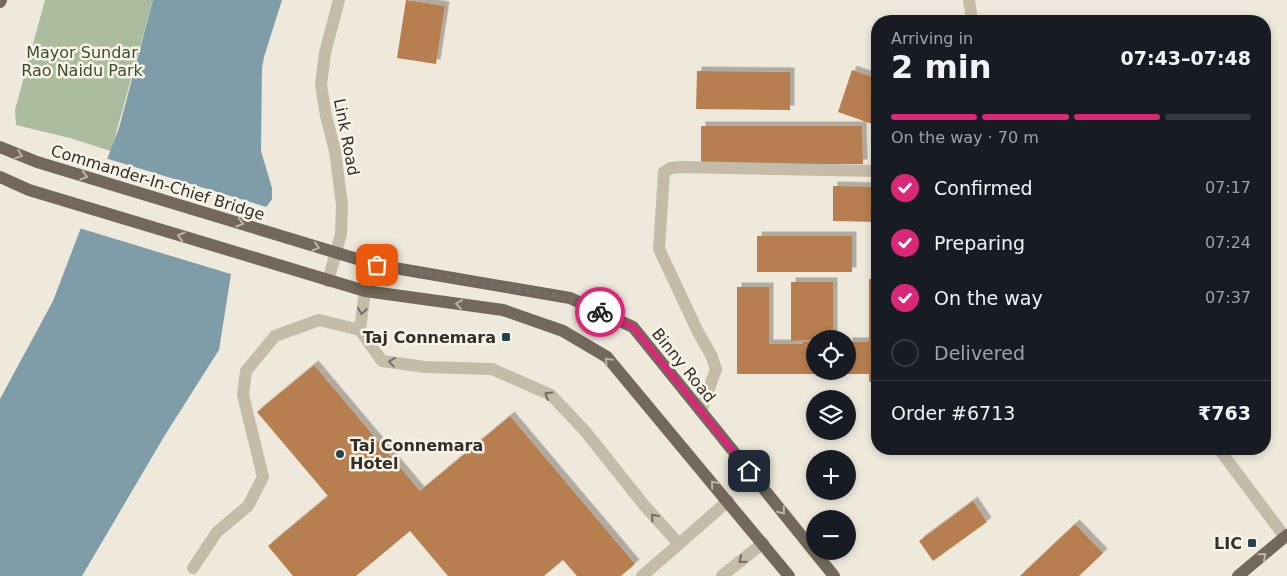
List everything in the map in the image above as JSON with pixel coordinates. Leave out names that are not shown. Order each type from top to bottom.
[{"type":"main road","name":"Commander-In-Chief Bridge","points":[[0,148],[37,162],[270,232]]},
{"type":"main road","points":[[0,177],[29,190],[328,281],[365,291],[503,310],[563,330],[606,357],[789,576]]},
{"type":"main road","name":"Binny Road","points":[[270,232],[377,265],[570,298],[633,327],[834,576]]},
{"type":"main road","points":[[1238,576],[1286,536]]},
{"type":"street","name":"Link Road","points":[[328,281],[342,221],[340,184],[321,85],[325,52],[339,0]]},
{"type":"street","points":[[969,0],[971,15]]},
{"type":"street","points":[[701,411],[716,370],[714,362],[698,332],[660,249],[664,172],[671,168],[682,167],[871,171]]},
{"type":"street","points":[[360,330],[365,291]]},
{"type":"street","points":[[193,568],[217,532],[248,506],[263,477],[243,395],[246,371],[276,336],[319,320],[360,330],[382,361],[425,367],[492,369],[552,395],[585,431],[644,505],[679,544]]},
{"type":"street","points":[[1224,455],[1286,536]]},
{"type":"street","points":[[642,576],[728,501]]},
{"type":"street","points":[[722,576],[763,543]]},
{"type":"green space","name":"Mayor Sundar Rao Naidu Park","points":[[45,0],[153,0],[111,151],[70,138],[16,125],[15,110]]},
{"type":"water","points":[[153,0],[282,0],[262,68],[261,151],[272,188],[272,199],[245,237],[231,274],[219,350],[165,435],[82,576],[0,576],[0,399],[53,301],[119,128]]},
{"type":"pier","points":[[105,158],[270,208],[247,238],[234,275],[79,228]]},
{"type":"building","points":[[406,0],[445,6],[436,64],[397,58]]},
{"type":"building","points":[[852,70],[871,77],[871,124],[838,112]]},
{"type":"building","points":[[697,71],[790,72],[790,110],[696,109]]},
{"type":"building","points":[[701,126],[862,126],[863,164],[701,164]]},
{"type":"building","points":[[833,186],[871,187],[871,222],[833,221]]},
{"type":"building","points":[[757,236],[852,236],[852,272],[757,272]]},
{"type":"building","points":[[869,279],[871,279],[871,382],[869,382],[869,374],[856,374],[856,342],[869,342]]},
{"type":"building","points":[[791,282],[833,282],[833,330],[806,330],[806,340],[791,341]]},
{"type":"building","points":[[737,287],[769,287],[769,344],[803,344],[803,342],[806,342],[806,374],[737,374]]},
{"type":"building","name":"Taj Connemara Hotel","points":[[314,365],[420,491],[510,416],[635,564],[621,576],[577,576],[563,560],[544,576],[448,576],[410,531],[356,576],[293,576],[268,546],[328,496],[257,412]]},
{"type":"building","points":[[973,501],[987,522],[933,561],[919,541]]},
{"type":"building","points":[[1075,524],[1103,553],[1079,576],[1020,576]]},
{"type":"way so far","points":[[377,265],[570,298],[600,312]]},
{"type":"place","name":"Taj Connemara","points":[[506,337]]},
{"type":"place","name":"Taj Connemara Hotel","points":[[340,454]]},
{"type":"place","name":"LIC","points":[[1252,543]]},
{"type":"route","points":[[600,312],[633,327],[749,471]]}]
